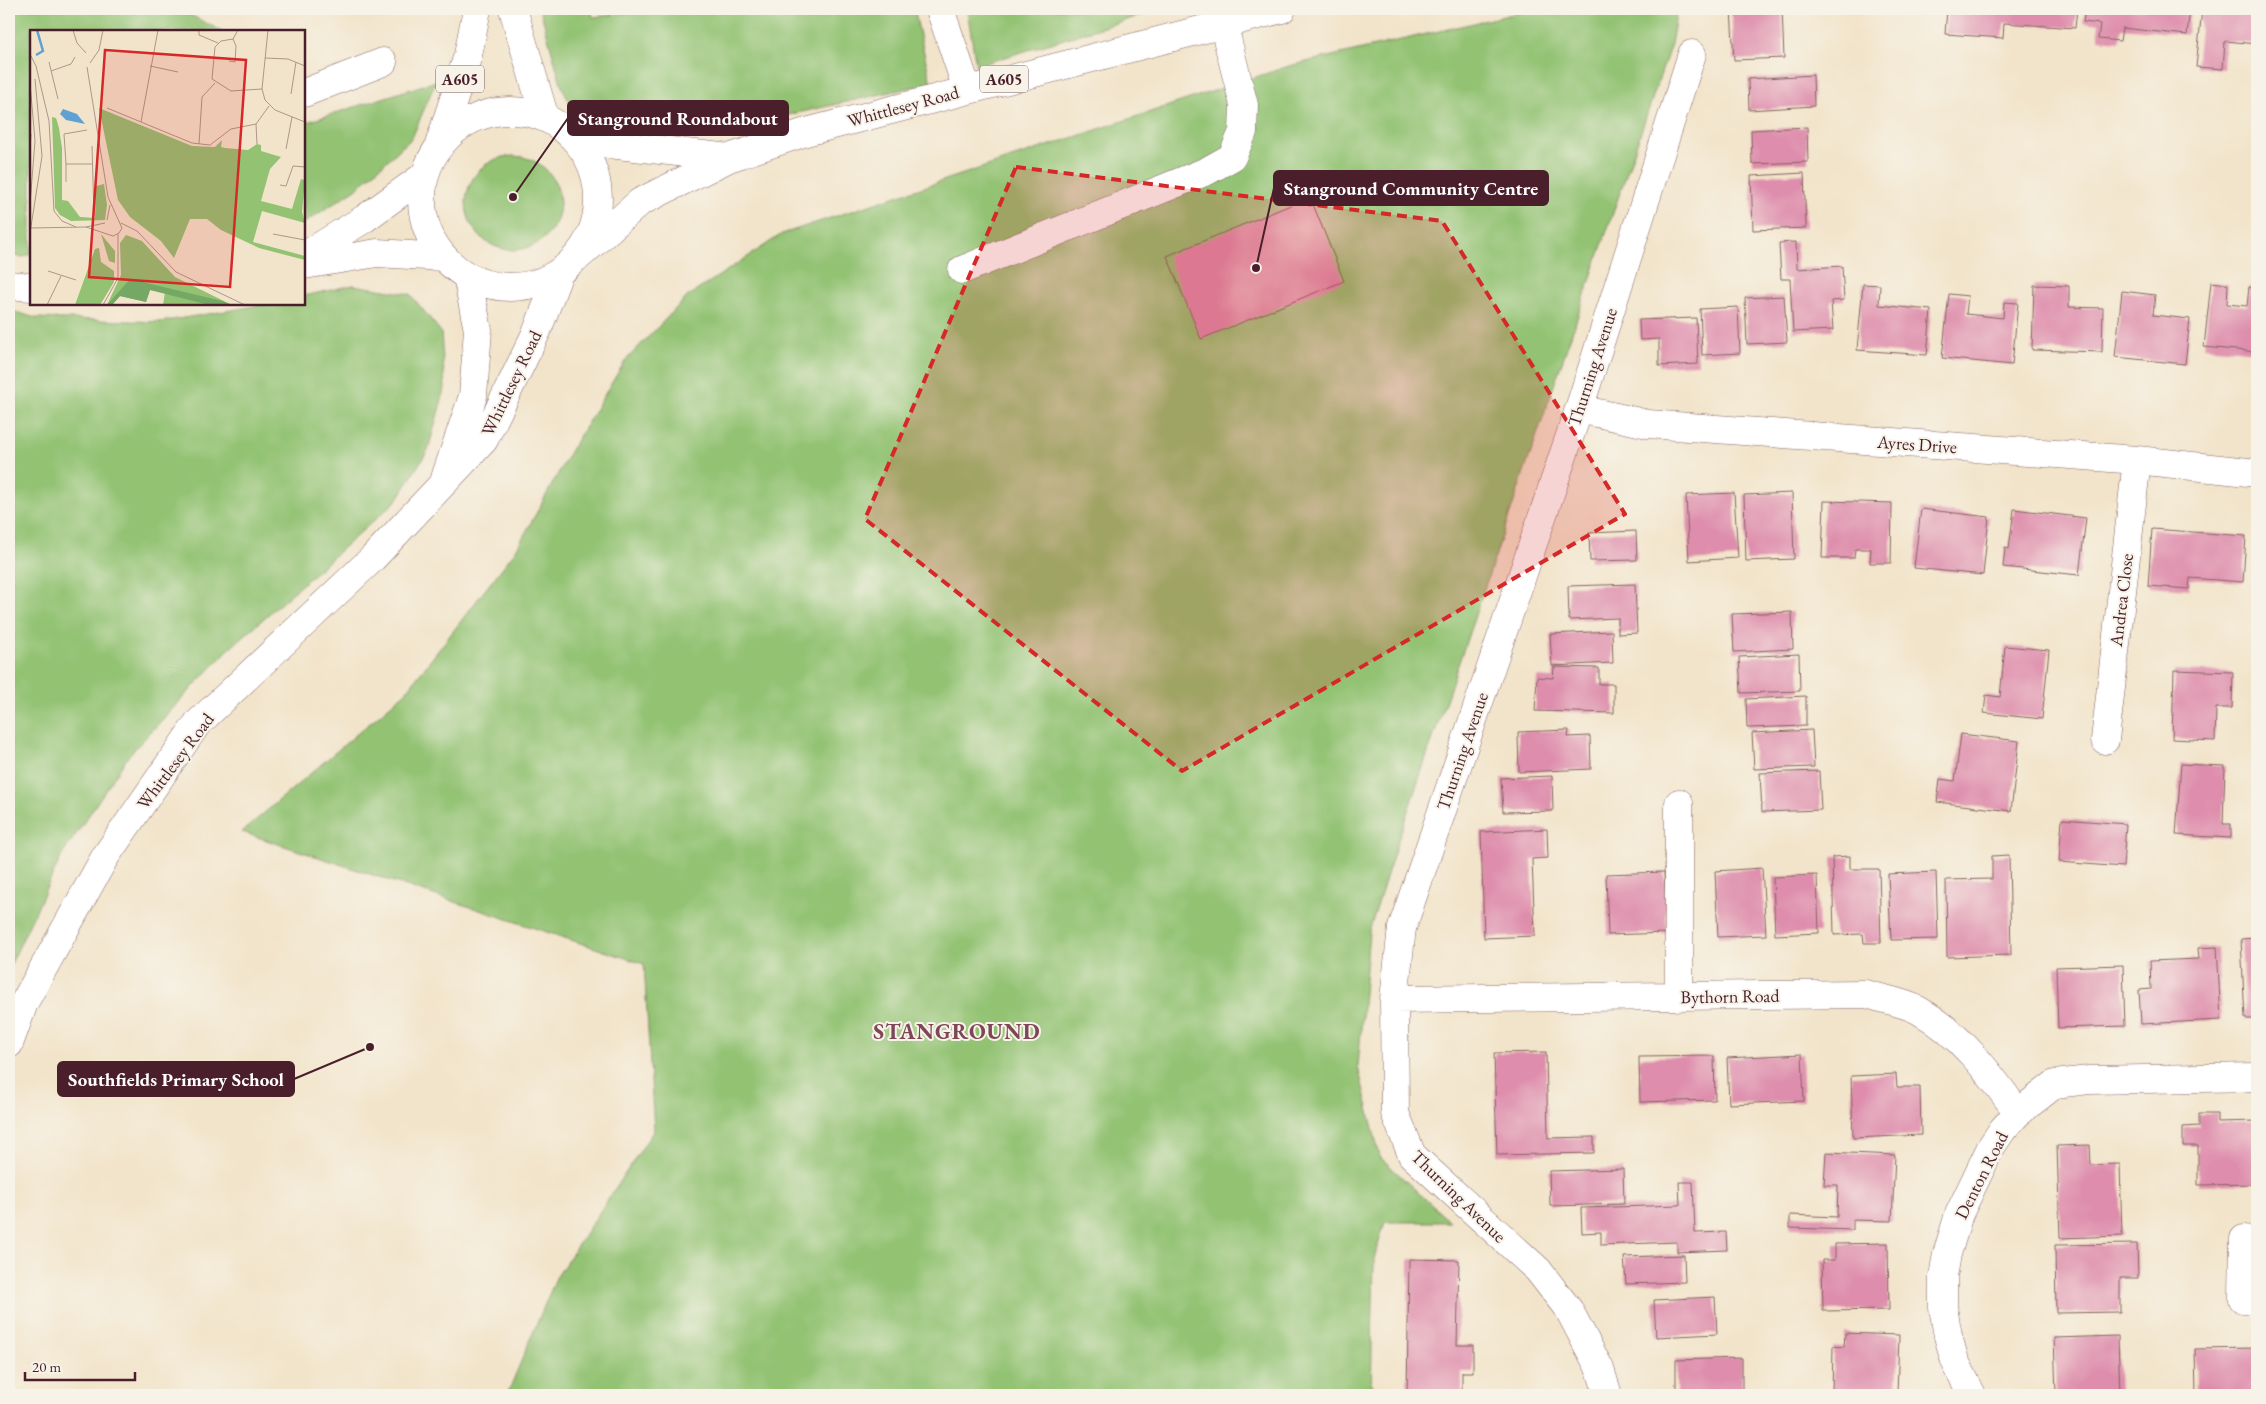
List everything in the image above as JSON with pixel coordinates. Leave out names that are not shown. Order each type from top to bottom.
[{"type":"street","name":"A605","points":[[438,148],[459,127],[486,114],[516,111],[545,118],[562,127],[575,140],[590,160],[597,184],[598,209],[592,233],[569,264],[537,284],[514,288],[489,286],[467,276],[443,257],[428,232],[422,204],[425,175],[438,148],[468,55],[478,9]]},
{"type":"street","points":[[514,9],[545,118]]},
{"type":"street","points":[[940,9],[967,89]]},
{"type":"street","name":"Whittlesey Road","points":[[9,1044],[24,1003],[105,857],[198,724],[372,559],[484,440],[569,264],[640,202],[729,158],[806,132],[1282,9]]},
{"type":"street","points":[[962,270],[1207,171],[1232,157],[1243,132],[1244,105],[1223,23]]},
{"type":"street","name":"Thurning Avenue","points":[[1608,1395],[1600,1369],[1569,1310],[1538,1270],[1412,1155],[1395,1113],[1394,999],[1402,928],[1578,409],[1692,54]]},
{"type":"street","points":[[305,93],[383,62]]},
{"type":"street","name":"Whittlesey Road","points":[[575,140],[729,158]]},
{"type":"street","points":[[305,255],[364,219],[425,175]]},
{"type":"street","points":[[305,265],[377,253],[443,257]]},
{"type":"street","name":"Whittlesey Road","points":[[444,481],[473,396],[478,330],[467,276]]},
{"type":"street","points":[[9,285],[30,286]]},
{"type":"street","name":"Ayres Drive","points":[[1578,409],[1648,424],[2137,460],[2257,473]]},
{"type":"street","name":"Andrea Close","points":[[2106,740],[2137,460]]},
{"type":"street","points":[[1679,803],[1679,997]]},
{"type":"street","name":"Bythorn Road","points":[[1394,999],[1866,994],[1918,1010],[1950,1033],[1989,1072],[2018,1112]]},
{"type":"street","name":"Denton Road","points":[[1972,1395],[1955,1361],[1948,1336],[1943,1307],[1945,1270],[1959,1214],[1991,1147],[2018,1112],[2056,1084],[2089,1080],[2257,1077]]},
{"type":"street","points":[[2244,1238],[2243,1299],[2257,1299]]},
{"type":"highlighted area","points":[[1016,167],[1442,221],[1625,514],[1182,771],[865,519]]},
{"type":"green space","points":[[9,9],[168,9],[186,13],[220,30],[30,30],[30,254],[24,257],[9,255]]},
{"type":"green space","points":[[540,9],[591,9],[593,17],[662,9],[914,9],[931,83],[726,129],[655,134],[577,119],[562,87]]},
{"type":"green space","points":[[967,9],[1162,9],[976,66]]},
{"type":"green space","points":[[1534,9],[1677,9],[1671,44],[1397,843],[1369,932],[1358,1067],[1380,1157],[1450,1222],[1385,1222],[1374,1259],[1371,1395],[507,1395],[556,1278],[654,1130],[644,964],[242,832],[406,692],[516,550],[571,450],[625,361],[687,297],[782,234],[1289,66]]},
{"type":"green space","points":[[436,81],[412,138],[356,189],[305,222],[305,123]]},
{"type":"green space","points":[[513,156],[531,160],[546,170],[556,185],[560,203],[556,221],[546,236],[531,246],[513,250],[495,246],[480,236],[470,221],[466,203],[470,185],[480,170],[495,160]]},
{"type":"green space","points":[[353,285],[410,294],[441,332],[445,388],[428,450],[397,500],[227,651],[129,755],[62,855],[9,968],[9,310],[36,318],[160,322],[261,305],[305,305],[305,296]]},
{"type":"building","points":[[1731,9],[1782,9],[1784,58],[1734,60]]},
{"type":"building","points":[[1947,9],[2077,9],[2075,28],[2004,23],[2003,38],[1945,34]]},
{"type":"building","points":[[2085,9],[2190,9],[2187,35],[2122,28],[2120,41],[2098,39],[2100,24],[2083,22]]},
{"type":"building","points":[[2202,9],[2257,9],[2257,44],[2225,41],[2223,69],[2196,67]]},
{"type":"building","points":[[1813,75],[1814,106],[1749,110],[1748,79]]},
{"type":"building","points":[[1807,127],[1808,162],[1752,164],[1751,130]]},
{"type":"building","points":[[1804,173],[1806,228],[1753,230],[1751,176]]},
{"type":"building","points":[[1310,197],[1344,281],[1201,339],[1167,256]]},
{"type":"building","points":[[1796,242],[1797,269],[1842,266],[1844,300],[1831,301],[1833,330],[1793,332],[1790,279],[1781,279],[1779,243]]},
{"type":"building","points":[[2211,282],[2228,284],[2227,304],[2247,306],[2249,287],[2257,288],[2257,352],[2204,347]]},
{"type":"building","points":[[1863,284],[1880,285],[1879,305],[1931,310],[1927,355],[1857,350]]},
{"type":"building","points":[[2034,285],[2069,286],[2069,307],[2103,308],[2102,352],[2032,350]]},
{"type":"building","points":[[2122,291],[2155,295],[2153,315],[2190,319],[2185,364],[2115,357]]},
{"type":"building","points":[[1949,294],[1968,296],[1966,314],[2003,318],[2004,302],[2018,303],[2012,365],[1942,358]]},
{"type":"building","points":[[1784,296],[1787,342],[1747,344],[1745,298]]},
{"type":"building","points":[[1738,307],[1740,353],[1702,355],[1700,309]]},
{"type":"building","points":[[1696,318],[1698,364],[1659,366],[1659,339],[1640,340],[1639,320]]},
{"type":"building","points":[[1734,493],[1738,558],[1689,561],[1686,495]]},
{"type":"building","points":[[1792,493],[1794,559],[1746,561],[1744,495]]},
{"type":"building","points":[[1824,501],[1892,503],[1891,563],[1870,563],[1871,549],[1855,549],[1854,558],[1822,558]]},
{"type":"building","points":[[1921,509],[1989,517],[1983,575],[1914,568]]},
{"type":"building","points":[[2014,509],[2086,518],[2079,575],[2003,567],[2005,548],[2009,549]]},
{"type":"building","points":[[2152,529],[2246,536],[2243,582],[2190,578],[2189,589],[2148,586]]},
{"type":"building","points":[[1636,531],[1637,560],[1590,561],[1589,533]]},
{"type":"building","points":[[1635,584],[1637,633],[1618,634],[1618,618],[1569,620],[1568,586]]},
{"type":"building","points":[[1792,612],[1793,649],[1734,652],[1732,614]]},
{"type":"building","points":[[1612,631],[1613,663],[1552,666],[1550,634]]},
{"type":"building","points":[[2005,646],[2049,650],[2042,719],[1984,713],[1986,695],[2000,697]]},
{"type":"building","points":[[1799,654],[1800,691],[1741,693],[1739,657]]},
{"type":"building","points":[[1554,667],[1599,668],[1599,684],[1614,684],[1614,713],[1535,711],[1537,677],[1553,678]]},
{"type":"building","points":[[2174,670],[2233,672],[2232,708],[2216,708],[2215,741],[2172,739]]},
{"type":"building","points":[[1806,696],[1806,726],[1747,728],[1746,699]]},
{"type":"building","points":[[1569,730],[1568,737],[1590,736],[1591,769],[1519,772],[1518,732]]},
{"type":"building","points":[[1812,730],[1814,767],[1754,769],[1752,733]]},
{"type":"building","points":[[1961,734],[2019,741],[2011,811],[1937,802],[1940,779],[1955,781]]},
{"type":"building","points":[[2181,764],[2225,766],[2223,824],[2231,824],[2231,838],[2176,835]]},
{"type":"building","points":[[1819,771],[1821,810],[1762,812],[1760,773]]},
{"type":"building","points":[[1552,776],[1553,811],[1503,812],[1501,778]]},
{"type":"building","points":[[2062,819],[2126,824],[2123,867],[2059,862]]},
{"type":"building","points":[[1547,829],[1548,858],[1532,859],[1535,936],[1484,938],[1481,832]]},
{"type":"building","points":[[2009,855],[2011,955],[1947,957],[1946,880],[1992,879],[1992,856]]},
{"type":"building","points":[[1850,856],[1850,869],[1879,869],[1881,943],[1864,943],[1863,934],[1834,935],[1832,857]]},
{"type":"building","points":[[1762,868],[1766,935],[1718,937],[1715,871]]},
{"type":"building","points":[[1664,872],[1667,933],[1608,935],[1606,874]]},
{"type":"building","points":[[1936,872],[1938,939],[1891,940],[1888,874]]},
{"type":"building","points":[[1817,875],[1819,933],[1775,935],[1773,877]]},
{"type":"building","points":[[2257,938],[2257,1019],[2245,1019],[2241,939]]},
{"type":"building","points":[[2217,947],[2221,1020],[2141,1024],[2139,990],[2151,989],[2150,961],[2199,959],[2198,948]]},
{"type":"building","points":[[2123,965],[2125,1026],[2058,1028],[2056,967]]},
{"type":"building","points":[[1546,1052],[1548,1138],[1594,1137],[1594,1153],[1497,1155],[1494,1053]]},
{"type":"building","points":[[1802,1054],[1804,1101],[1729,1104],[1727,1058]]},
{"type":"building","points":[[1714,1056],[1715,1100],[1640,1102],[1639,1057]]},
{"type":"building","points":[[1896,1074],[1897,1087],[1920,1087],[1921,1135],[1853,1138],[1851,1076]]},
{"type":"building","points":[[2199,1114],[2217,1114],[2217,1122],[2257,1121],[2257,1184],[2198,1185],[2198,1146],[2183,1146],[2183,1127],[2199,1126]]},
{"type":"building","points":[[2090,1145],[2091,1165],[2120,1164],[2122,1236],[2060,1238],[2057,1146]]},
{"type":"building","points":[[1826,1152],[1895,1155],[1892,1221],[1853,1220],[1853,1230],[1790,1228],[1790,1215],[1837,1217],[1838,1185],[1824,1185]]},
{"type":"building","points":[[1623,1169],[1624,1204],[1550,1206],[1549,1171]]},
{"type":"building","points":[[1679,1182],[1693,1182],[1695,1233],[1726,1232],[1727,1250],[1677,1252],[1677,1242],[1601,1245],[1601,1232],[1582,1233],[1581,1208],[1680,1205]]},
{"type":"building","points":[[1888,1243],[1889,1310],[1823,1311],[1822,1260],[1835,1260],[1835,1244]]},
{"type":"building","points":[[2137,1244],[2138,1278],[2120,1278],[2120,1312],[2056,1313],[2055,1245]]},
{"type":"building","points":[[1684,1255],[1685,1282],[1626,1284],[1624,1257]]},
{"type":"building","points":[[1409,1259],[1459,1260],[1457,1345],[1473,1345],[1473,1372],[1462,1372],[1462,1395],[1407,1395]]},
{"type":"building","points":[[1715,1297],[1717,1334],[1656,1337],[1654,1300]]},
{"type":"building","points":[[1845,1333],[1899,1335],[1897,1395],[1832,1395],[1833,1346],[1844,1347]]},
{"type":"building","points":[[2118,1336],[2120,1395],[2056,1395],[2054,1338]]},
{"type":"building","points":[[2257,1348],[2257,1395],[2196,1395],[2195,1349]]},
{"type":"building","points":[[1742,1358],[1742,1395],[1676,1395],[1676,1360]]},
{"type":"place","name":"Stanground Roundabout","points":[[513,197]]},
{"type":"place","name":"Stanground Community Centre","points":[[1256,268]]},
{"type":"place","name":"Southfields Primary School","points":[[370,1047]]},
{"type":"district","name":"STANGROUND","points":[[957,1031]]}]
